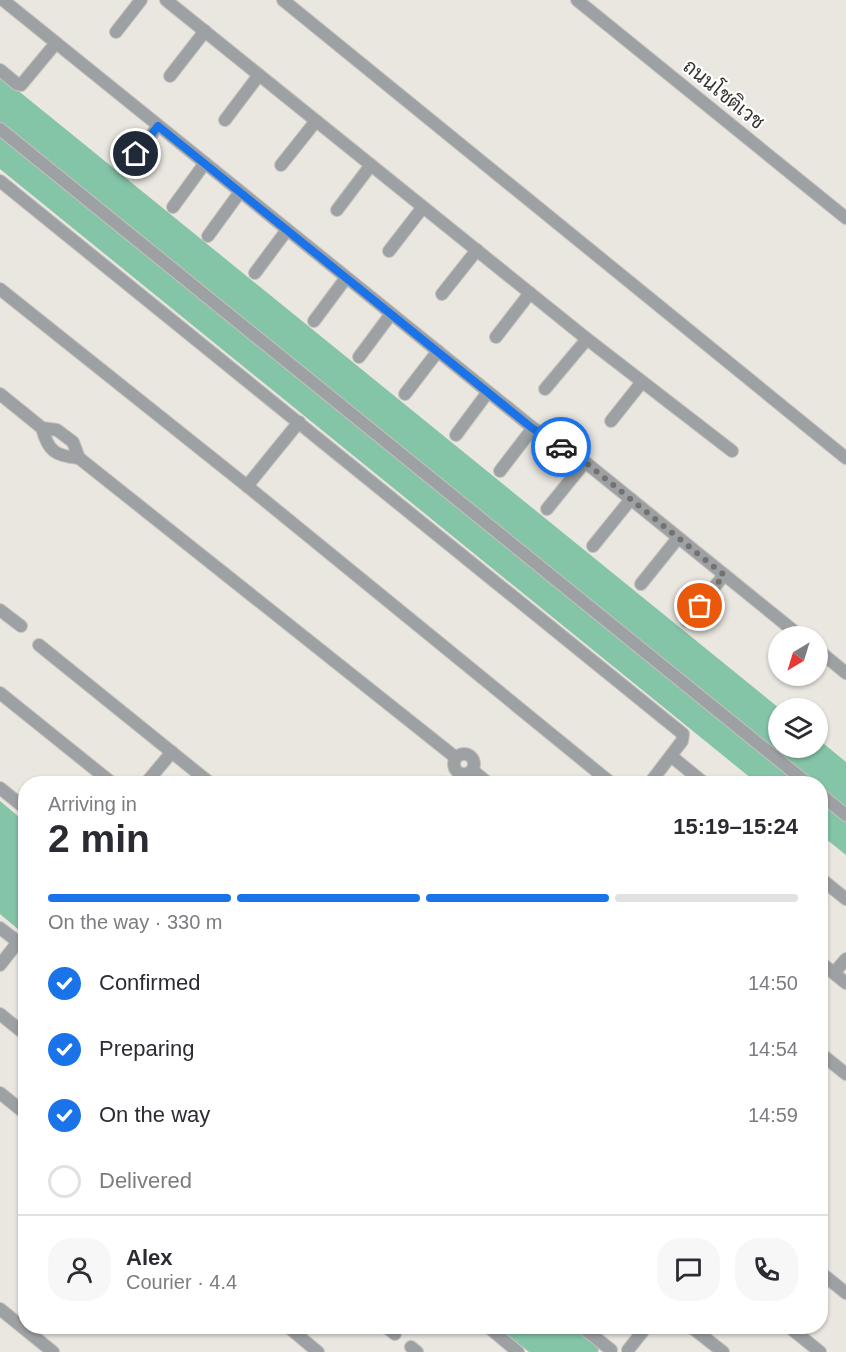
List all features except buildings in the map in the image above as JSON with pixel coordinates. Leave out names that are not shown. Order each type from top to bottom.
[{"type":"street","points":[[3,0],[532,428],[585,462],[788,626]]},
{"type":"street","points":[[116,32],[141,0]]},
{"type":"street","points":[[166,0],[587,339],[732,451]]},
{"type":"street","points":[[283,0],[846,458]]},
{"type":"street","name":"ถนนโชติเวช","points":[[578,0],[846,218]]},
{"type":"street","points":[[170,76],[205,31]]},
{"type":"street","points":[[0,70],[21,85],[56,43]]},
{"type":"street","points":[[225,120],[259,75]]},
{"type":"street","points":[[281,165],[316,121]]},
{"type":"street","points":[[126,169],[158,126]]},
{"type":"street","points":[[0,129],[798,776]]},
{"type":"street","points":[[173,207],[205,164]]},
{"type":"street","points":[[337,210],[371,165]]},
{"type":"street","points":[[0,181],[683,734],[682,741],[655,776]]},
{"type":"street","points":[[208,236],[240,192]]},
{"type":"street","points":[[389,251],[423,207]]},
{"type":"street","points":[[255,273],[287,230]]},
{"type":"street","points":[[442,294],[477,250]]},
{"type":"street","points":[[314,321],[346,278]]},
{"type":"street","points":[[0,290],[247,486],[602,776]]},
{"type":"street","points":[[496,337],[530,293]]},
{"type":"street","points":[[359,357],[391,314]]},
{"type":"street","points":[[545,389],[587,339]]},
{"type":"street","points":[[405,394],[438,351]]},
{"type":"street","points":[[611,421],[642,382]]},
{"type":"street","points":[[456,435],[488,392]]},
{"type":"street","points":[[0,394],[42,428],[57,430],[74,442],[79,458],[455,757],[453,765],[457,772],[465,774],[472,770],[479,776]]},
{"type":"street","points":[[247,486],[298,422]]},
{"type":"street","points":[[42,428],[46,444],[63,457],[79,458]]},
{"type":"street","points":[[500,471],[532,428]]},
{"type":"street","points":[[547,508],[585,462]]},
{"type":"street","points":[[593,546],[631,499]]},
{"type":"street","points":[[641,584],[678,538]]},
{"type":"street","points":[[687,621],[724,575]]},
{"type":"street","points":[[0,610],[21,626]]},
{"type":"street","points":[[39,645],[201,776]]},
{"type":"street","points":[[828,658],[846,673]]},
{"type":"street","points":[[0,693],[103,776]]},
{"type":"street","points":[[152,776],[172,752]]},
{"type":"street","points":[[671,756],[695,776]]},
{"type":"street","points":[[0,788],[18,803]]},
{"type":"street","points":[[828,800],[846,815]]},
{"type":"street","points":[[828,884],[846,899]]},
{"type":"street","points":[[0,928],[18,942]]},
{"type":"street","points":[[0,964],[18,948]]},
{"type":"street","points":[[834,973],[846,959]]},
{"type":"street","points":[[828,968],[846,982]]},
{"type":"street","points":[[0,1014],[18,1029]]},
{"type":"street","points":[[828,1059],[846,1074]]},
{"type":"street","points":[[0,1094],[18,1108]]},
{"type":"street","points":[[828,1278],[846,1293]]},
{"type":"street","points":[[0,1309],[18,1324]]},
{"type":"street","points":[[31,1334],[53,1352]]},
{"type":"street","points":[[296,1334],[318,1352]]},
{"type":"street","points":[[497,1334],[518,1352]]},
{"type":"street","points":[[590,1334],[610,1351],[616,1346],[622,1346],[628,1351],[641,1334]]},
{"type":"street","points":[[700,1334],[723,1352]]},
{"type":"street","points":[[798,1334],[820,1352]]},
{"type":"green space","points":[[0,76],[768,699],[768,758],[828,758],[828,747],[846,762],[846,855],[828,841],[828,776],[748,776],[0,169]]},
{"type":"green space","points":[[0,801],[18,816],[18,929],[0,914]]},
{"type":"green space","points":[[507,1334],[582,1334],[599,1347],[598,1352],[529,1352]]},
{"type":"way so far","points":[[561,447],[585,462],[724,575],[700,606]]},
{"type":"route","points":[[136,154],[158,126],[532,428],[561,447]]}]
